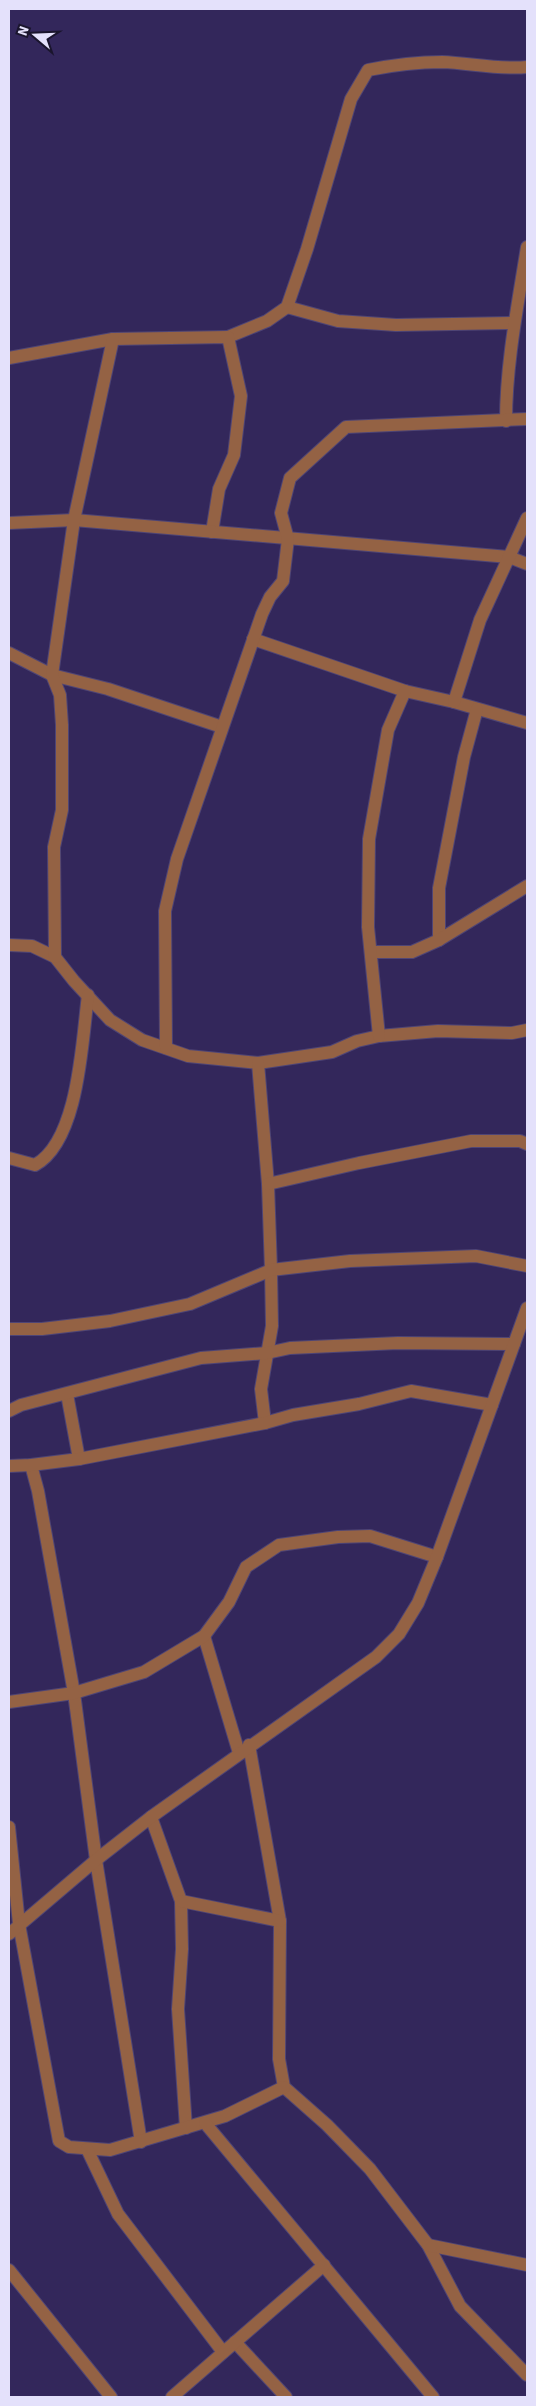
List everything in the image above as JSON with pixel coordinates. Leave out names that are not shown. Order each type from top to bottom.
[{"type":"street","points":[[9,358],[113,339],[228,337],[267,321],[287,307],[307,249],[351,99],[368,70],[399,64],[442,62],[512,69],[527,67]]},
{"type":"street","points":[[506,421],[506,398],[514,323],[527,247]]},
{"type":"street","points":[[287,307],[338,321],[396,325],[514,323]]},
{"type":"street","points":[[212,532],[219,489],[234,455],[241,396],[228,337]]},
{"type":"street","points":[[55,957],[54,847],[62,810],[62,725],[60,694],[52,675],[74,520],[113,339]]},
{"type":"street","points":[[166,1048],[165,911],[178,859],[253,639],[270,597],[283,582],[288,539],[281,513],[290,478],[346,427],[527,419]]},
{"type":"street","points":[[454,702],[480,620],[527,518]]},
{"type":"street","points":[[9,523],[74,520],[509,557],[527,564]]},
{"type":"street","points":[[253,639],[405,691],[454,702],[527,723]]},
{"type":"street","points":[[9,653],[52,675],[108,689],[222,727]]},
{"type":"street","points":[[380,1036],[368,927],[369,839],[388,730],[405,691]]},
{"type":"street","points":[[439,940],[440,888],[464,757],[477,709]]},
{"type":"street","points":[[370,952],[412,952],[439,940],[527,886]]},
{"type":"street","points":[[9,945],[32,946],[55,957],[110,1020],[142,1040],[188,1056],[258,1063],[332,1052],[357,1041],[380,1036],[438,1031],[512,1033],[527,1030]]},
{"type":"street","points":[[9,1158],[35,1165],[46,1159],[56,1145],[73,1108],[88,995]]},
{"type":"street","points":[[258,1063],[268,1184],[271,1270],[272,1326],[261,1389],[265,1423]]},
{"type":"street","points":[[268,1184],[471,1140],[527,1144]]},
{"type":"street","points":[[9,1329],[42,1329],[110,1321],[190,1304],[271,1270],[350,1262],[476,1256],[527,1266]]},
{"type":"street","points":[[9,1934],[96,1860],[151,1817],[244,1749],[376,1657],[400,1634],[418,1603],[437,1557],[527,1308]]},
{"type":"street","points":[[9,1411],[21,1406],[201,1358],[267,1354],[290,1348],[398,1343],[514,1344]]},
{"type":"street","points":[[9,1466],[79,1459],[265,1423],[293,1415],[359,1404],[411,1392],[492,1405]]},
{"type":"street","points":[[67,1394],[79,1459]]},
{"type":"street","points":[[31,1465],[52,1561],[74,1693],[96,1860],[141,2142]]},
{"type":"street","points":[[9,1702],[74,1693],[144,1672],[204,1636],[229,1602],[246,1567],[279,1545],[338,1536],[370,1536],[437,1557]]},
{"type":"street","points":[[204,1636],[244,1749],[280,1921],[279,2059],[284,2087],[327,2125],[370,2169],[428,2246],[460,2306],[527,2375]]},
{"type":"street","points":[[151,1817],[181,1901],[182,1950],[178,2009],[186,2128]]},
{"type":"street","points":[[9,1827],[19,1924],[59,2141],[69,2147],[87,2150],[110,2150],[225,2116],[284,2087]]},
{"type":"street","points":[[181,1901],[280,1921]]},
{"type":"street","points":[[205,2122],[433,2397]]},
{"type":"street","points":[[87,2150],[118,2214],[223,2352]]},
{"type":"street","points":[[428,2246],[527,2265]]},
{"type":"street","points":[[172,2397],[324,2265]]},
{"type":"street","points":[[9,2270],[111,2397]]},
{"type":"street","points":[[235,2342],[286,2397]]}]
